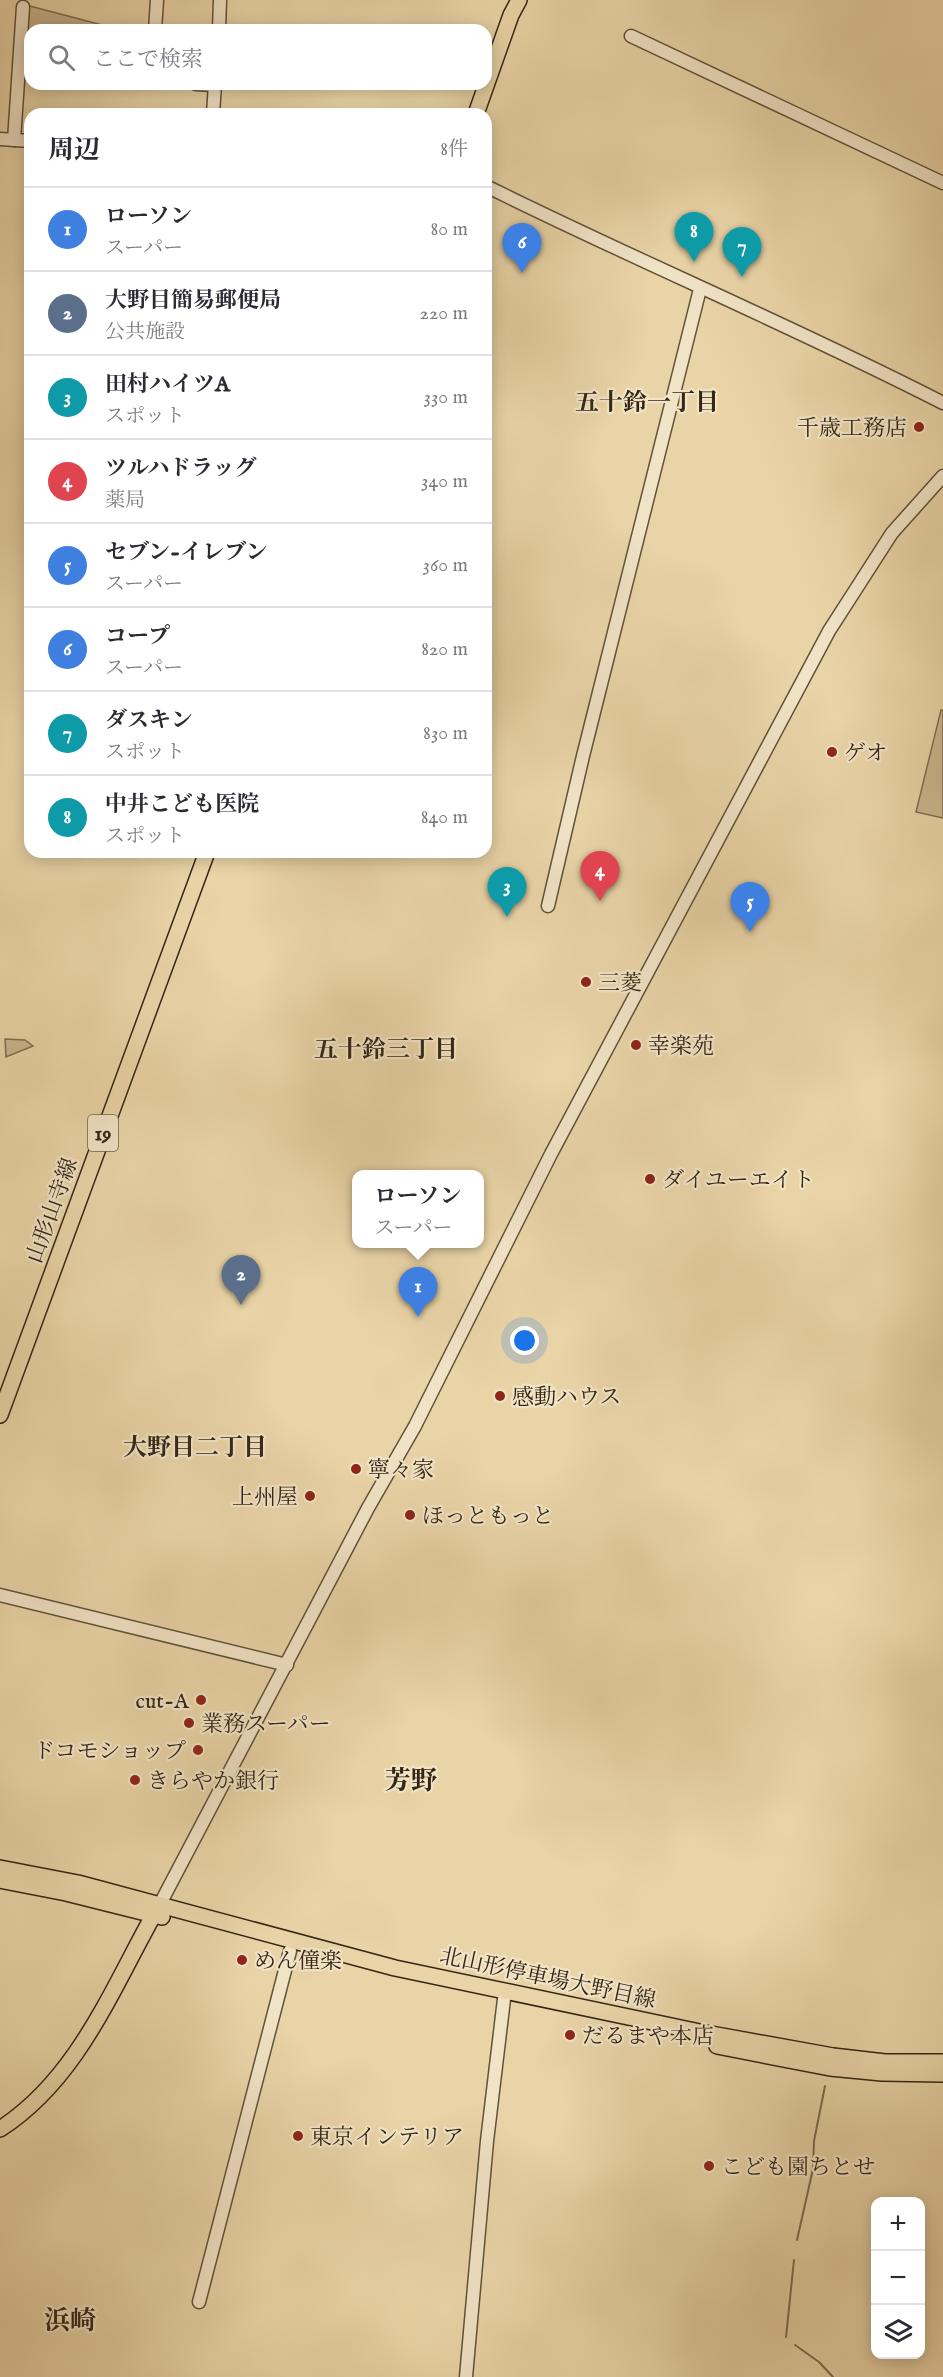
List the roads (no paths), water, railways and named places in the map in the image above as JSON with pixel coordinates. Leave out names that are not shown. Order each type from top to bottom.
[{"type":"main road","points":[[492,69],[511,15],[519,0]]},
{"type":"main road","points":[[478,108],[484,90]]},
{"type":"main road","name":"山形山寺線","points":[[0,1415],[205,858]]},
{"type":"main road","points":[[0,1868],[78,1883],[156,1910]]},
{"type":"main road","points":[[0,1880],[156,1910]]},
{"type":"main road","points":[[0,2129],[33,2102],[61,2074],[84,2043],[156,1910]]},
{"type":"main road","name":"北山形停車場大野目線","points":[[156,1910],[290,1951],[831,2068],[882,2073],[943,2074]]},
{"type":"main road","name":"北山形停車場大野目線","points":[[156,1910],[395,1968],[700,2032],[833,2056],[885,2062],[943,2062]]},
{"type":"street","points":[[155,24],[157,0]]},
{"type":"street","points":[[219,24],[220,0]]},
{"type":"street","points":[[22,7],[24,50]]},
{"type":"street","points":[[631,36],[943,183]]},
{"type":"street","points":[[14,140],[24,78]]},
{"type":"street","points":[[213,108],[215,90]]},
{"type":"street","points":[[0,139],[24,141]]},
{"type":"street","points":[[492,189],[943,403]]},
{"type":"street","points":[[548,906],[583,756],[700,289]]},
{"type":"street","points":[[156,1910],[368,1508],[415,1426],[551,1154],[829,631],[892,533],[943,476]]},
{"type":"street","points":[[0,1595],[287,1665]]},
{"type":"street","points":[[199,2302],[290,1951]]},
{"type":"street","points":[[466,2377],[487,2141],[504,1999]]},
{"type":"waterway","points":[[797,2240],[813,2169],[814,2141],[825,2086]]},
{"type":"waterway","points":[[786,2337],[794,2260]]},
{"type":"waterway","points":[[795,2345],[819,2362],[833,2377]]},
{"type":"place","name":"中井こども医院","points":[[694,262]]},
{"type":"place","name":"コープ","points":[[522,273]]},
{"type":"place","name":"ダスキン","points":[[742,277]]},
{"type":"place","name":"千歳工務店","points":[[919,427]]},
{"type":"place","name":"ゲオ","points":[[832,752]]},
{"type":"place","name":"ツルハドラッグ","points":[[600,901]]},
{"type":"place","name":"田村ハイツA","points":[[507,917]]},
{"type":"place","name":"セブン-イレブン","points":[[750,932]]},
{"type":"place","name":"三菱","points":[[586,982]]},
{"type":"place","name":"幸楽苑","points":[[636,1045]]},
{"type":"place","name":"ダイユーエイト","points":[[650,1179]]},
{"type":"place","name":"大野目簡易郵便局","points":[[241,1305]]},
{"type":"place","name":"ローソン","points":[[418,1317]]},
{"type":"place","name":"感動ハウス","points":[[500,1396]]},
{"type":"place","name":"寧々家","points":[[356,1469]]},
{"type":"place","name":"上州屋","points":[[310,1496]]},
{"type":"place","name":"ほっともっと","points":[[410,1515]]},
{"type":"place","name":"cut-A","points":[[201,1700]]},
{"type":"place","name":"業務スーパー","points":[[189,1723]]},
{"type":"place","name":"ドコモショップ","points":[[198,1750]]},
{"type":"place","name":"きらやか銀行","points":[[135,1780]]},
{"type":"place","name":"めん僮楽","points":[[242,1960]]},
{"type":"place","name":"だるまや本店","points":[[570,2035]]},
{"type":"place","name":"東京インテリア","points":[[298,2136]]},
{"type":"place","name":"こども園ちとせ","points":[[709,2166]]},
{"type":"district","name":"五十鈴一丁目","points":[[647,402]]},
{"type":"district","name":"五十鈴三丁目","points":[[386,1049]]},
{"type":"district","name":"大野目二丁目","points":[[195,1447]]},
{"type":"district","name":"芳野","points":[[411,1780]]},
{"type":"district","name":"浜崎","points":[[70,2320]]}]
